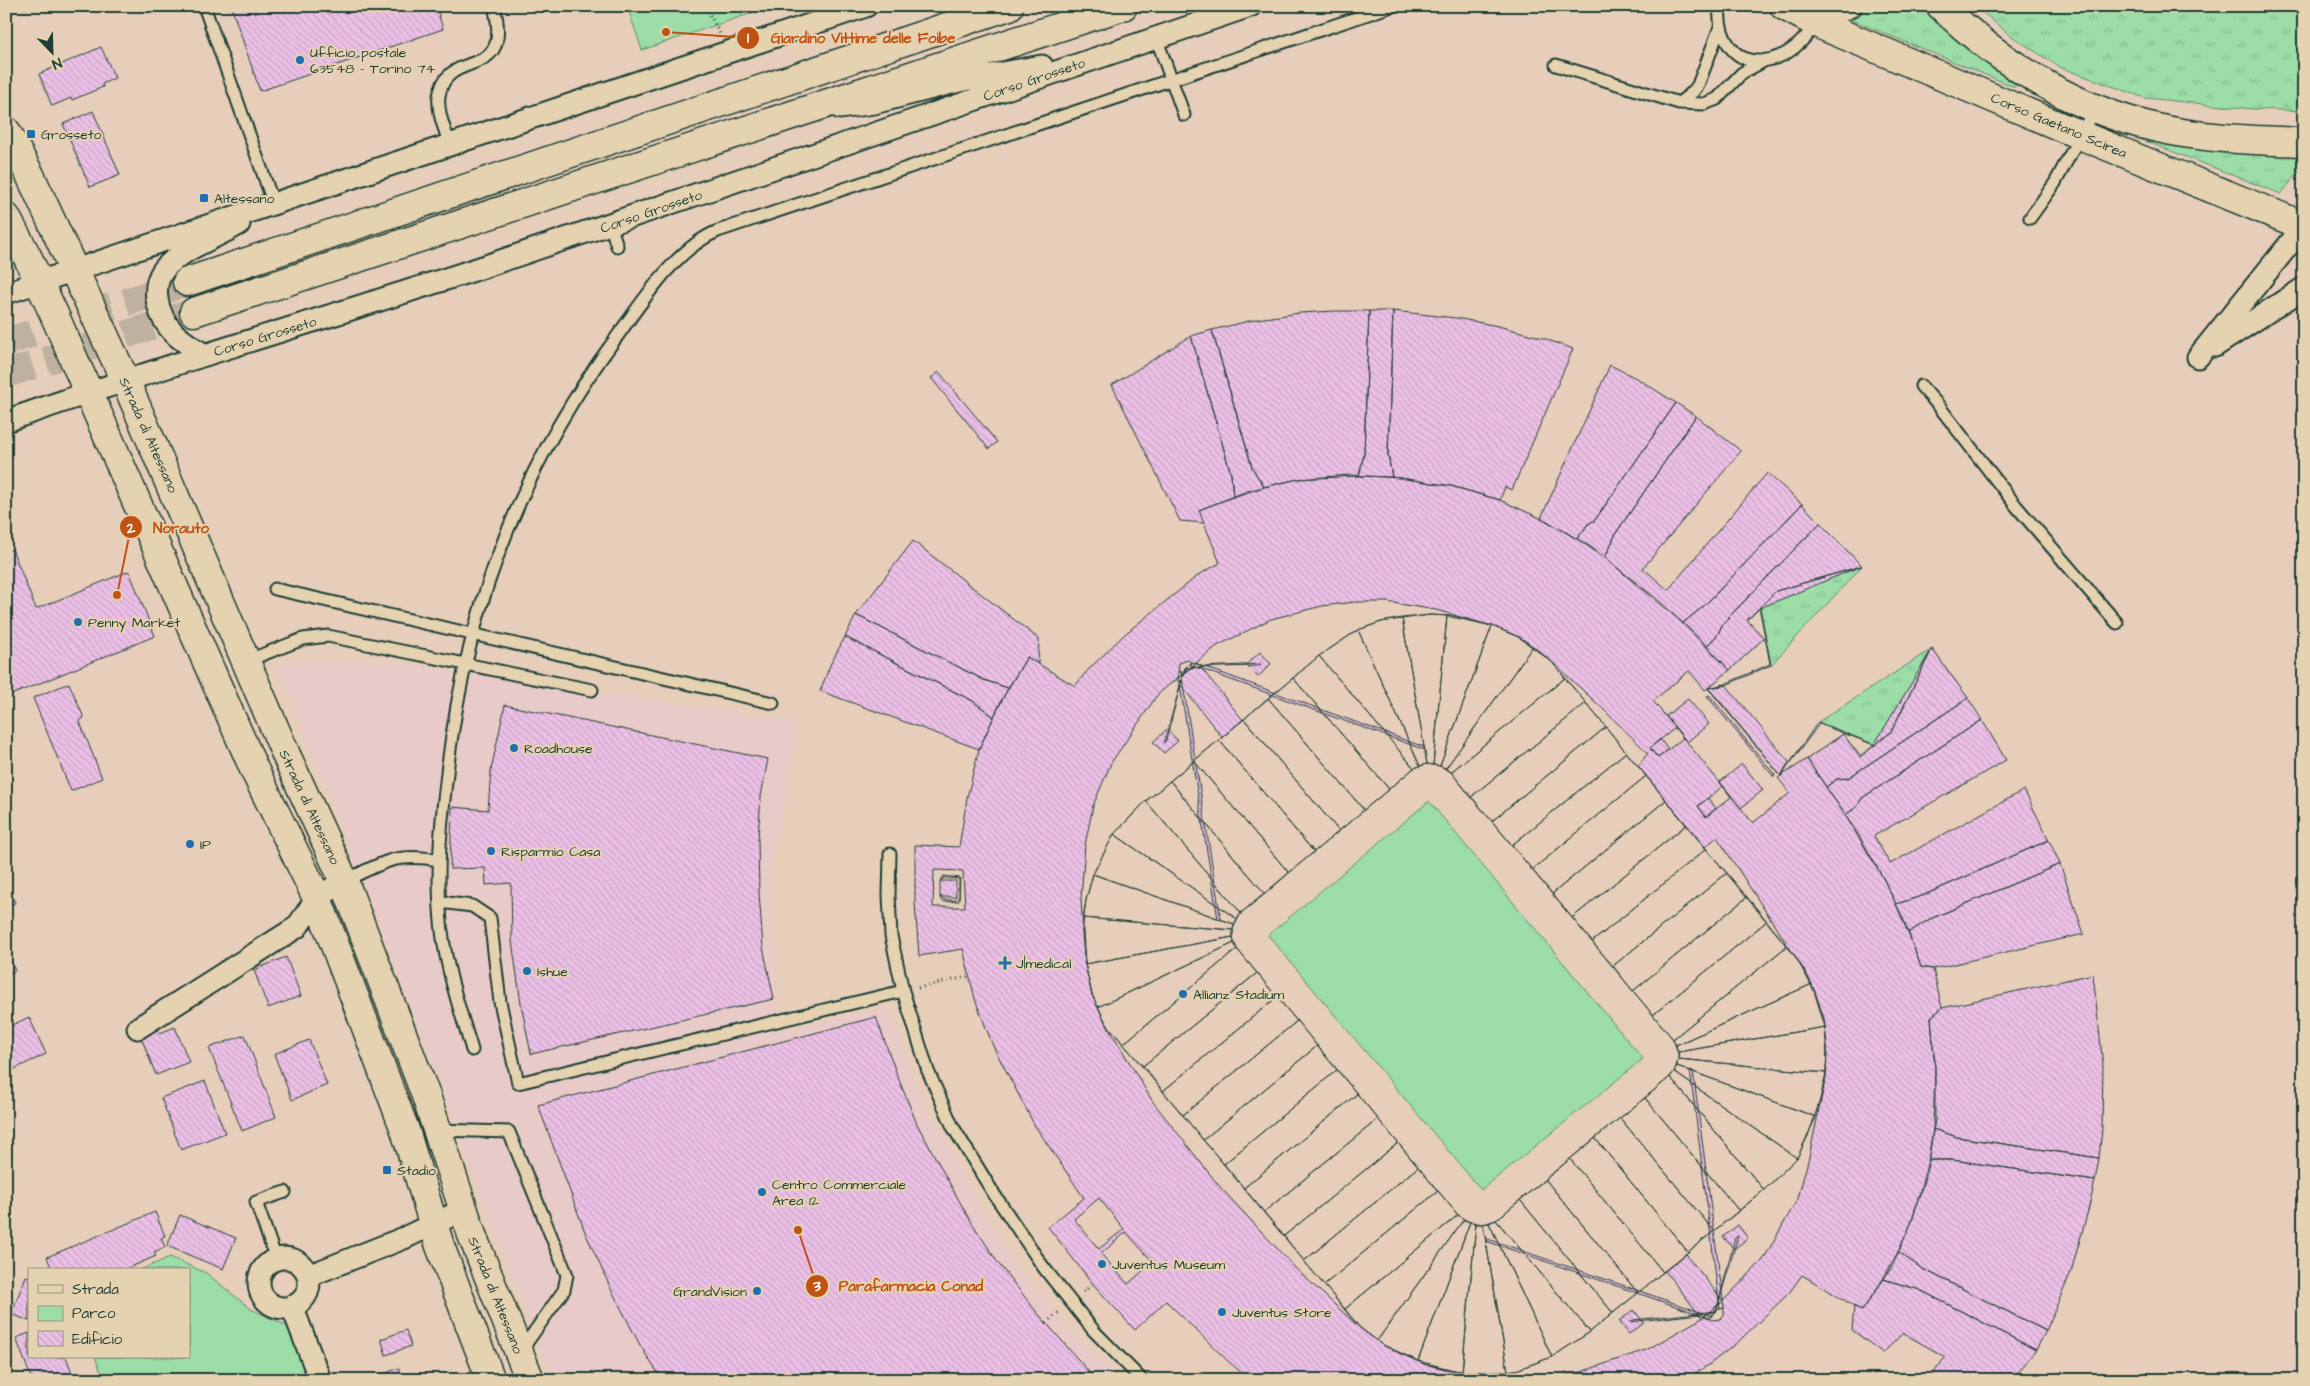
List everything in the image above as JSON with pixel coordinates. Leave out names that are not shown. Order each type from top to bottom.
[{"type":"street","name":"Corso Grosseto","points":[[6,293],[273,202],[866,6]]},
{"type":"street","points":[[187,282],[1009,6]]},
{"type":"street","name":"Corso Grosseto","points":[[194,312],[1123,6]]},
{"type":"street","name":"Corso Grosseto","points":[[6,421],[125,380],[428,285],[1250,6]]},
{"type":"street","name":"Corso Gaetano Scirea","points":[[1784,6],[1816,23],[2080,135],[2304,226],[2198,357],[2304,288]]},
{"type":"street","points":[[1816,23],[1851,6]]},
{"type":"street","points":[[1941,6],[1970,33],[2006,60],[2046,85],[2095,108],[2152,127],[2190,134],[2245,140],[2304,142]]},
{"type":"street","name":"Corso Grosseto","points":[[798,114],[874,103],[959,81],[1094,59]]},
{"type":"street","name":"Strada di Altessano","points":[[6,131],[30,175],[125,380],[246,662],[344,881],[419,1077],[463,1210],[530,1380]]},
{"type":"street","name":"Corso Grosseto","points":[[205,355],[175,334],[163,317],[157,296],[161,273],[181,255],[222,234],[273,202]]},
{"type":"street","points":[[6,217],[40,281],[254,769],[317,898],[405,1130],[432,1224],[491,1380]]},
{"type":"street","name":"Strada di Altessano","points":[[138,1028],[297,927],[317,898],[344,881]]},
{"type":"street","points":[[308,1276],[463,1210]]},
{"type":"street","points":[[276,1259],[292,1259],[299,1263],[308,1276],[308,1291],[304,1298],[292,1306],[285,1308],[270,1303],[261,1291],[260,1276],[269,1263],[276,1259]]},
{"type":"street","points":[[292,1306],[320,1380]]},
{"type":"lane","points":[[204,6],[273,202]]},
{"type":"lane","points":[[450,145],[440,111],[441,89],[444,82],[454,72],[484,59],[496,46],[499,30],[494,6]]},
{"type":"lane","points":[[472,1050],[456,998],[446,955],[440,902],[439,860],[440,825],[450,735],[466,663],[506,532],[544,452],[584,382],[672,266],[696,242],[718,231],[1392,6]]},
{"type":"lane","points":[[1720,6],[1720,27],[1724,39],[1734,51],[1750,58],[1766,60]]},
{"type":"lane","points":[[1556,65],[1679,103],[1691,105],[1711,103],[1725,92],[1742,73],[1766,60],[1785,54],[1803,41],[1816,23]]},
{"type":"lane","points":[[1679,103],[1693,92],[1698,85],[1720,27]]},
{"type":"lane","points":[[1156,37],[1184,115]]},
{"type":"lane","points":[[2030,218],[2055,183],[2095,108]]},
{"type":"lane","points":[[610,224],[618,246]]},
{"type":"lane","points":[[1921,386],[1938,405],[2017,507],[2118,623]]},
{"type":"lane","points":[[275,589],[474,633],[773,704]]},
{"type":"lane","points":[[246,662],[303,639],[328,636],[592,690]]},
{"type":"lane","points":[[890,854],[889,895],[892,936],[903,991],[928,1071],[953,1127],[994,1194],[1055,1282],[1094,1331],[1142,1380]]},
{"type":"lane","name":"Strada di Altessano","points":[[344,881],[390,859],[415,856],[439,860]]},
{"type":"lane","points":[[440,902],[472,906],[490,918],[500,1002],[518,1083],[903,991]]},
{"type":"lane","points":[[437,1130],[508,1132],[567,1275],[564,1290],[519,1353]]},
{"type":"lane","points":[[276,1259],[256,1202],[285,1192]]},
{"type":"path","points":[[705,6],[717,25],[728,53]]},
{"type":"path","points":[[903,991],[970,976]]},
{"type":"shaded area","points":[[394,662],[796,722],[786,792],[768,873],[780,1031],[890,1007],[917,1092],[965,1181],[1012,1260],[1074,1336],[1119,1380],[553,1380],[278,663]]},
{"type":"green space","points":[[627,6],[749,6],[752,13],[642,50]]},
{"type":"green space","points":[[1867,6],[1926,6],[2020,81],[2015,87],[1847,18]]},
{"type":"green space","points":[[1975,6],[2304,6],[2304,111],[2252,109],[2145,98],[2059,67],[2010,35]]},
{"type":"green space","points":[[2112,128],[2304,149],[2304,165],[2281,194]]},
{"type":"green space","points":[[1820,523],[1862,566],[1771,665],[1759,609],[1747,621],[1764,638],[1730,670],[1707,646],[1718,634],[1723,623]]},
{"type":"green space","points":[[1932,649],[1968,698],[1848,778],[1807,759],[1843,734],[1860,756],[1874,745],[1818,722]]},
{"type":"green space","points":[[1429,801],[1643,1059],[1481,1190],[1268,935]]},
{"type":"green space","points":[[170,1257],[206,1273],[251,1309],[287,1326],[308,1380],[104,1380],[95,1358],[190,1358],[190,1268],[145,1268]]},
{"type":"building","points":[[6,6],[17,6],[6,15]]},
{"type":"building","name":"Ufficio postale 63548 – Torino 74","points":[[231,6],[436,6],[443,29],[260,91]]},
{"type":"building","points":[[101,47],[115,78],[102,84],[103,87],[52,106],[39,74]]},
{"type":"building","points":[[93,111],[120,175],[90,187],[63,124]]},
{"type":"building","points":[[1369,311],[1364,454],[1359,476],[1298,479],[1264,487],[1252,467],[1212,330],[1257,319],[1300,313]]},
{"type":"building","points":[[1369,311],[1393,311],[1388,454],[1392,477],[1359,476],[1364,454]]},
{"type":"building","points":[[1393,311],[1456,318],[1498,326],[1540,337],[1573,349],[1512,490],[1505,487],[1500,500],[1451,486],[1392,477],[1388,454]]},
{"type":"building","points":[[1212,330],[1252,467],[1264,487],[1233,497],[1231,474],[1191,336]]},
{"type":"building","points":[[1191,336],[1231,474],[1233,497],[1199,510],[1204,523],[1180,521],[1112,385]]},
{"type":"building","points":[[1610,365],[1638,379],[1676,403],[1595,520],[1588,524],[1577,539],[1541,518]]},
{"type":"building","points":[[939,372],[997,442],[989,449],[931,378]]},
{"type":"building","points":[[1676,403],[1696,416],[1616,533],[1605,558],[1577,539],[1588,524],[1595,520]]},
{"type":"building","points":[[1696,416],[1741,451],[1643,568],[1668,590],[1767,473],[1802,504],[1705,605],[1683,623],[1605,558],[1616,533]]},
{"type":"building","points":[[1350,475],[1401,478],[1451,486],[1500,500],[1547,521],[1591,547],[1663,604],[1730,670],[1708,688],[1781,776],[1807,759],[1860,837],[1903,918],[1921,967],[1933,969],[1942,1008],[1931,1017],[1935,1069],[1935,1119],[1927,1170],[1912,1221],[1892,1267],[1862,1311],[1802,1275],[1789,1293],[1738,1342],[1710,1364],[1684,1380],[1525,1380],[1575,1374],[1648,1349],[1702,1318],[1723,1301],[1763,1260],[1798,1198],[1809,1157],[1826,1076],[1827,1048],[1824,1019],[1806,973],[1717,837],[1705,847],[1638,766],[1648,753],[1602,708],[1552,662],[1519,637],[1492,626],[1436,610],[1387,602],[1355,602],[1322,606],[1271,619],[1217,646],[1158,694],[1111,763],[1093,806],[1085,845],[1081,899],[1085,964],[1092,995],[1106,1023],[1153,1102],[1220,1187],[1296,1269],[1359,1327],[1381,1344],[1401,1354],[1424,1364],[1445,1369],[1524,1380],[1250,1380],[1166,1301],[1135,1330],[1093,1284],[1048,1227],[1084,1198],[1035,1126],[993,1046],[975,999],[963,949],[919,956],[915,903],[915,845],[959,847],[967,798],[979,749],[1001,701],[1027,657],[1075,686],[1087,671],[1126,633],[1200,574],[1220,563],[1199,510],[1247,491],[1298,479]]},
{"type":"building","points":[[1802,504],[1820,523],[1723,623],[1718,634],[1707,646],[1683,623],[1705,605]]},
{"type":"building","points":[[1820,523],[1862,566],[1776,591],[1747,620],[1764,638],[1730,670],[1707,646],[1718,634],[1723,623]]},
{"type":"building","points":[[913,541],[1039,639],[1038,664],[1027,657],[1008,688],[984,680],[856,615]]},
{"type":"building","name":"Penny Market","points":[[12,549],[36,609],[129,571],[155,636],[6,697],[6,552]]},
{"type":"building","points":[[1861,566],[1760,608],[1776,591]]},
{"type":"building","points":[[1760,608],[1771,665],[1726,685],[1708,688],[1725,684],[1770,664]]},
{"type":"building","points":[[856,615],[984,680],[1008,688],[994,717],[973,701],[845,637]]},
{"type":"building","name":"Allianz Stadium","points":[[1430,615],[1454,616],[1492,626],[1519,637],[1552,662],[1795,956],[1815,992],[1824,1019],[1827,1048],[1826,1076],[1808,1136],[1797,1158],[1764,1190],[1590,1332],[1552,1357],[1516,1370],[1469,1373],[1424,1364],[1381,1344],[1359,1327],[1106,1023],[1092,995],[1085,964],[1082,932],[1086,900],[1093,874],[1114,834],[1146,801],[1319,656],[1358,630],[1381,622]],"holes":[[[1427,764],[1440,766],[1451,772],[1673,1039],[1679,1056],[1675,1070],[1670,1077],[1496,1220],[1483,1224],[1466,1221],[1458,1215],[1237,949],[1233,939],[1233,929],[1241,913],[1414,768]]]},
{"type":"building","points":[[1430,615],[1447,616],[1433,765],[1427,764],[1402,618]]},
{"type":"building","points":[[1447,616],[1492,626],[1440,766],[1433,765]]},
{"type":"building","points":[[1402,618],[1427,764],[1420,766],[1358,630],[1381,622]]},
{"type":"building","points":[[1492,626],[1519,637],[1533,646],[1446,768],[1440,766]]},
{"type":"building","points":[[1358,630],[1420,766],[1414,768],[1319,656]]},
{"type":"building","points":[[845,637],[973,701],[994,717],[979,749],[820,691],[831,663]]},
{"type":"building","points":[[1533,646],[1552,662],[1565,678],[1451,772],[1446,768]]},
{"type":"building","points":[[1932,649],[1968,698],[1848,778],[1837,779],[1826,787],[1807,759],[1843,734],[1860,757],[1891,732]]},
{"type":"building","points":[[1932,649],[1891,732],[1874,745]]},
{"type":"building","points":[[1260,652],[1271,664],[1258,677],[1246,665]]},
{"type":"building","points":[[1319,656],[1414,768],[1389,789],[1293,678]]},
{"type":"building","points":[[1188,660],[1191,662],[1185,668],[1186,670],[1178,673],[1179,663]]},
{"type":"building","points":[[1191,662],[1424,747],[1425,750],[1190,665]]},
{"type":"building","points":[[1197,663],[1243,720],[1222,737],[1176,679]]},
{"type":"building","points":[[1261,664],[1258,666],[1185,668]]},
{"type":"building","points":[[1185,668],[1166,740],[1164,743]]},
{"type":"building","points":[[1689,671],[1705,690],[1708,688],[1722,704],[1781,776],[1778,778],[1790,793],[1753,823],[1653,701]]},
{"type":"building","points":[[1181,672],[1221,920],[1218,919],[1178,673]]},
{"type":"building","points":[[1293,678],[1389,789],[1364,810],[1268,698]]},
{"type":"building","points":[[1565,678],[1586,703],[1471,797],[1451,772]]},
{"type":"building","points":[[69,683],[84,718],[79,720],[102,778],[71,791],[33,698]]},
{"type":"building","points":[[1726,685],[1789,762],[1781,776],[1708,688]]},
{"type":"building","points":[[1709,695],[1775,775],[1774,777],[1707,696]]},
{"type":"building","points":[[1268,698],[1364,810],[1339,831],[1244,719]]},
{"type":"building","points":[[1968,698],[1982,720],[1862,798],[1857,807],[1845,815],[1826,787],[1837,779],[1848,778]]},
{"type":"building","points":[[1688,699],[1709,724],[1687,742],[1666,716]]},
{"type":"building","points":[[1586,703],[1606,727],[1492,821],[1471,797]]},
{"type":"building","points":[[505,705],[768,759],[761,796],[758,839],[759,893],[763,947],[774,999],[531,1054],[521,1004],[512,941],[511,883],[486,885],[485,868],[450,869],[452,807],[488,810],[491,770]]},
{"type":"building","points":[[1244,719],[1339,831],[1314,852],[1219,740]]},
{"type":"building","points":[[1982,720],[2006,760],[1874,836],[1890,864],[2024,790],[2049,840],[1922,896],[1896,904],[1882,876],[1845,815],[1857,807],[1862,798]]},
{"type":"building","points":[[1818,722],[1875,745],[1819,724],[1781,776]]},
{"type":"building","points":[[1606,727],[1626,752],[1512,845],[1492,821]]},
{"type":"building","points":[[1675,728],[1683,738],[1658,758],[1650,748]]},
{"type":"building","points":[[1167,729],[1178,741],[1164,753],[1153,742]]},
{"type":"building","points":[[1660,739],[1668,750],[1658,758],[1650,748]]},
{"type":"building","points":[[1219,740],[1314,852],[1289,873],[1194,761]]},
{"type":"building","points":[[1626,752],[1646,776],[1532,870],[1512,845]]},
{"type":"building","points":[[1194,761],[1289,873],[1265,894],[1170,781]]},
{"type":"building","points":[[1742,764],[1763,790],[1741,808],[1720,782]]},
{"type":"building","points":[[1646,776],[1666,800],[1552,894],[1532,870]]},
{"type":"building","points":[[1170,781],[1265,894],[1241,913],[1146,801]]},
{"type":"building","points":[[1723,786],[1731,797],[1706,817],[1698,806]]},
{"type":"building","points":[[1708,798],[1716,808],[1706,817],[1698,806]]},
{"type":"building","points":[[1666,800],[1686,825],[1572,918],[1552,894]]},
{"type":"building","points":[[1146,801],[1241,913],[1237,919],[1114,834]]},
{"type":"building","points":[[1686,825],[1706,849],[1592,942],[1572,918]]},
{"type":"building","points":[[1114,834],[1237,919],[1234,924],[1093,874]]},
{"type":"building","points":[[2049,840],[2060,864],[1930,919],[1908,933],[1896,904],[1922,896]]},
{"type":"building","points":[[1706,849],[1727,873],[1613,966],[1592,942]]},
{"type":"building","points":[[2060,864],[2084,934],[1933,969],[1921,967],[1908,933],[1930,919]]},
{"type":"building","points":[[934,870],[963,871],[965,907],[933,907]]},
{"type":"building","points":[[1727,873],[1747,897],[1633,991],[1613,966]]},
{"type":"building","points":[[1093,874],[1234,924],[1233,930],[1083,918]]},
{"type":"building","points":[[944,876],[960,878],[959,901],[944,902],[941,900],[940,897],[945,900],[956,900],[959,897],[959,879],[944,878],[940,881]]},
{"type":"building","points":[[6,881],[15,903],[6,907]]},
{"type":"building","points":[[940,881],[956,881],[956,897],[940,897]]},
{"type":"building","points":[[1747,897],[1767,921],[1653,1015],[1633,991]]},
{"type":"building","points":[[1083,918],[1233,930],[1233,937],[1085,964],[1082,932]]},
{"type":"building","points":[[1767,921],[1787,946],[1673,1039],[1653,1015]]},
{"type":"building","points":[[1233,937],[1234,943],[1098,1007],[1092,995],[1085,964]]},
{"type":"building","points":[[1234,943],[1237,949],[1123,1044],[1106,1023],[1098,1007]]},
{"type":"building","points":[[1787,946],[1812,984],[1676,1045],[1673,1039]]},
{"type":"building","points":[[6,948],[15,971],[6,975]]},
{"type":"building","points":[[1237,949],[1257,973],[1143,1066],[1123,1044]]},
{"type":"building","points":[[286,957],[301,996],[268,1008],[254,970]]},
{"type":"building","points":[[1257,973],[1277,997],[1163,1091],[1143,1066]]},
{"type":"building","points":[[2093,974],[2103,1065],[2102,1129],[2099,1158],[1957,1137],[1933,1129],[1935,1069],[1931,1017],[1942,1008]]},
{"type":"building","points":[[1812,984],[1825,1027],[1678,1052],[1676,1045]]},
{"type":"building","points":[[1277,997],[1297,1021],[1183,1115],[1163,1091]]},
{"type":"building","points":[[29,1017],[46,1054],[6,1073],[6,1028]]},
{"type":"building","name":"Centro Commerciale Area 12","points":[[876,1017],[917,1124],[967,1215],[998,1263],[1035,1310],[1096,1380],[662,1380],[640,1345],[611,1289],[585,1232],[538,1105]]},
{"type":"building","points":[[1297,1021],[1317,1046],[1203,1140],[1183,1115]]},
{"type":"building","points":[[175,1027],[189,1062],[156,1075],[140,1035],[158,1028],[160,1033]]},
{"type":"building","points":[[1825,1027],[1827,1048],[1826,1073],[1678,1059],[1678,1052]]},
{"type":"building","points":[[245,1035],[276,1117],[242,1131],[209,1048]]},
{"type":"building","points":[[309,1040],[327,1085],[292,1100],[274,1054]]},
{"type":"building","points":[[1317,1046],[1337,1070],[1224,1164],[1203,1140]]},
{"type":"building","points":[[1678,1059],[1826,1073],[1816,1117],[1677,1066]]},
{"type":"building","points":[[1677,1066],[1816,1117],[1797,1158],[1674,1072]]},
{"type":"building","points":[[1337,1070],[1357,1094],[1244,1188],[1224,1164]]},
{"type":"building","points":[[1690,1070],[1693,1071],[1724,1308],[1720,1309]]},
{"type":"building","points":[[1674,1072],[1797,1158],[1764,1190],[1670,1077]]},
{"type":"building","points":[[1670,1077],[1764,1190],[1739,1211],[1645,1098]]},
{"type":"building","points":[[205,1081],[225,1133],[181,1150],[161,1098]]},
{"type":"building","points":[[1357,1094],[1378,1119],[1264,1212],[1244,1188]]},
{"type":"building","points":[[1645,1098],[1739,1211],[1714,1231],[1620,1118]]},
{"type":"building","points":[[1620,1118],[1714,1231],[1688,1252],[1595,1138]]},
{"type":"building","points":[[1378,1119],[1398,1143],[1284,1236],[1264,1212]]},
{"type":"building","points":[[1933,1129],[1957,1137],[2099,1158],[2095,1181],[1953,1160],[1928,1160]]},
{"type":"building","points":[[1595,1138],[1688,1252],[1663,1272],[1570,1159]]},
{"type":"building","points":[[1398,1143],[1418,1167],[1304,1261],[1284,1236]]},
{"type":"building","points":[[1570,1159],[1663,1272],[1638,1293],[1545,1179]]},
{"type":"building","points":[[1928,1160],[1953,1160],[2095,1181],[2071,1272],[2046,1331],[1921,1268],[1898,1252],[1912,1221]]},
{"type":"building","points":[[1418,1167],[1438,1191],[1324,1285],[1304,1261]]},
{"type":"building","points":[[1545,1179],[1638,1293],[1613,1313],[1520,1200]]},
{"type":"building","points":[[1438,1191],[1458,1215],[1345,1309],[1324,1285]]},
{"type":"building","points":[[1099,1198],[1124,1229],[1099,1249],[1074,1219]]},
{"type":"building","points":[[1520,1200],[1613,1313],[1590,1332],[1496,1220]]},
{"type":"building","points":[[155,1212],[165,1236],[161,1238],[165,1247],[154,1252],[156,1256],[129,1268],[51,1268],[47,1257]]},
{"type":"building","points":[[180,1215],[236,1238],[223,1269],[167,1246]]},
{"type":"building","points":[[1458,1215],[1464,1219],[1377,1341],[1359,1327],[1345,1309]]},
{"type":"building","points":[[1464,1219],[1470,1222],[1418,1361],[1381,1344],[1377,1341]]},
{"type":"building","points":[[1496,1220],[1590,1332],[1552,1357],[1489,1223]]},
{"type":"building","points":[[1470,1222],[1476,1224],[1462,1372],[1418,1361]]},
{"type":"building","points":[[1489,1223],[1552,1357],[1516,1370],[1508,1371],[1483,1224]]},
{"type":"building","points":[[1476,1224],[1483,1224],[1508,1371],[1462,1372]]},
{"type":"building","points":[[1738,1225],[1748,1238],[1734,1249],[1723,1237]]},
{"type":"building","points":[[1126,1232],[1153,1262],[1128,1284],[1101,1254]]},
{"type":"building","points":[[1738,1236],[1716,1312],[1735,1238]]},
{"type":"building","points":[[1485,1238],[1712,1316],[1710,1318],[1486,1241]]},
{"type":"building","points":[[1898,1252],[1921,1268],[2046,1331],[2036,1350],[1920,1290],[1883,1279]]},
{"type":"building","points":[[1686,1254],[1723,1301],[1702,1318],[1665,1271]]},
{"type":"building","points":[[26,1276],[28,1277],[28,1321],[11,1314]]},
{"type":"building","points":[[1883,1279],[1920,1290],[2036,1350],[2012,1380],[1929,1380],[1945,1357],[1903,1333],[1883,1353],[1852,1330],[1854,1306],[1862,1311]]},
{"type":"building","points":[[1724,1308],[1724,1315],[1720,1319],[1713,1320],[1710,1318],[1716,1312],[1715,1310]]},
{"type":"building","points":[[1634,1310],[1644,1323],[1629,1334],[1619,1321]]},
{"type":"building","points":[[1716,1312],[1630,1322],[1633,1320]]},
{"type":"building","points":[[406,1330],[411,1346],[386,1355],[381,1339]]},
{"type":"building","points":[[28,1333],[28,1358],[66,1358],[75,1380],[32,1380],[16,1338]]},
{"type":"building","points":[[399,1368],[403,1380],[380,1380],[378,1376]]},
{"type":"tunnel","points":[[6,342],[187,282]]},
{"type":"tunnel","points":[[6,374],[194,312]]},
{"type":"place","name":"Giardino Vittime delle Foibe","points":[[666,32]]},
{"type":"place","name":"Ufficio postale 63548 – Torino 74","points":[[300,60]]},
{"type":"place","name":"Grosseto","points":[[31,134]]},
{"type":"place","name":"Altessano","points":[[204,198]]},
{"type":"place","name":"Norauto","points":[[117,595]]},
{"type":"place","name":"Penny Market","points":[[78,622]]},
{"type":"place","name":"Roadhouse","points":[[514,748]]},
{"type":"place","name":"IP","points":[[190,844]]},
{"type":"place","name":"Risparmio Casa","points":[[491,851]]},
{"type":"place","name":"J|medical","points":[[1005,963]]},
{"type":"place","name":"Ishue","points":[[527,971]]},
{"type":"place","name":"Allianz Stadium","points":[[1183,994]]},
{"type":"place","name":"Stadio","points":[[387,1170]]},
{"type":"place","name":"Centro Commerciale Area 12","points":[[762,1192]]},
{"type":"place","name":"Parafarmacia Conad","points":[[798,1230]]},
{"type":"place","name":"Juventus Museum","points":[[1102,1264]]},
{"type":"place","name":"GrandVision","points":[[757,1291]]},
{"type":"place","name":"Juventus Store","points":[[1222,1312]]}]
